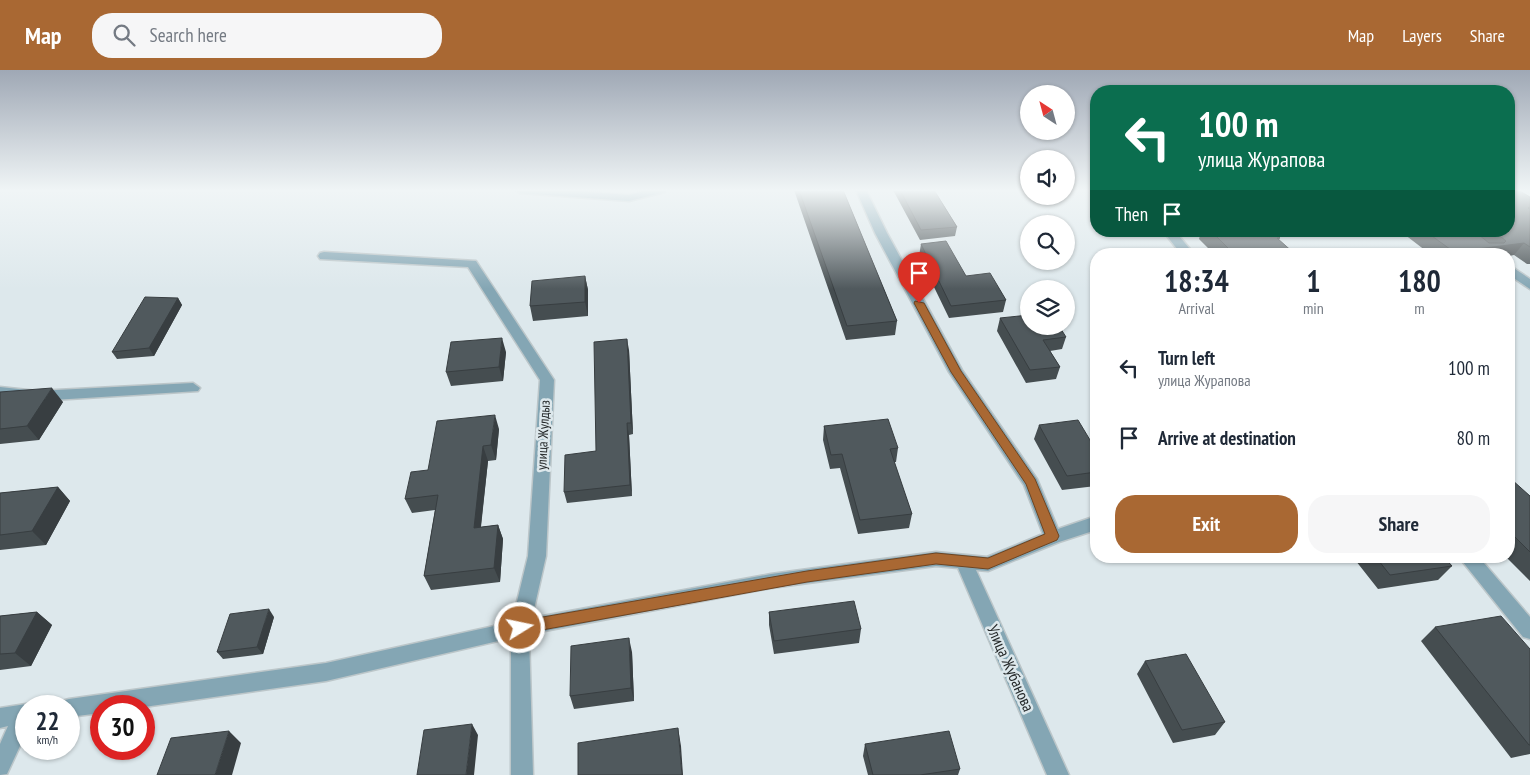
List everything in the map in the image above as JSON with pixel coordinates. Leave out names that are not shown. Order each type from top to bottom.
[{"type":"street","points":[[876,223],[956,372],[1031,482],[1053,536]]},
{"type":"street","points":[[1174,237],[1183,248]]},
{"type":"street","name":"улица Жулдыз","points":[[324,256],[472,264],[547,380],[537,556],[520,628],[522,775]]},
{"type":"street","points":[[1515,274],[1530,285]]},
{"type":"street","points":[[0,392],[37,396],[193,388]]},
{"type":"street","points":[[80,706],[326,672],[520,628],[770,581],[936,559],[988,564],[1053,536],[1090,525]]},
{"type":"street","name":"Улица Жубанова","points":[[964,562],[1058,775]]},
{"type":"street","points":[[1473,563],[1530,632]]},
{"type":"street","points":[[0,718],[15,716]]},
{"type":"street","points":[[0,767],[15,735]]},
{"type":"building","points":[[811,223],[857,223],[897,321],[847,326]]},
{"type":"building","points":[[917,223],[954,223],[957,227],[921,230]]},
{"type":"building","points":[[1515,223],[1530,223],[1530,247],[1524,243],[1485,248],[1448,248],[1433,237],[1482,237],[1489,243],[1504,243],[1506,241],[1501,237],[1515,237]]},
{"type":"building","points":[[1217,237],[1279,237],[1277,238],[1288,248],[1228,248]]},
{"type":"building","points":[[946,241],[966,276],[990,273],[1006,300],[951,306],[921,244]]},
{"type":"building","points":[[585,276],[585,302],[530,306],[532,281]]},
{"type":"building","points":[[145,297],[178,298],[149,348],[112,352]]},
{"type":"building","points":[[1020,316],[1020,335],[1065,335],[1066,337],[1043,340],[1060,367],[1030,370],[1000,318]]},
{"type":"building","points":[[502,338],[499,367],[446,372],[451,342]]},
{"type":"building","points":[[627,339],[631,423],[627,423],[630,485],[564,492],[565,455],[596,451],[594,342]]},
{"type":"building","points":[[52,388],[27,426],[0,429],[0,392]]},
{"type":"building","points":[[495,415],[491,445],[483,446],[474,528],[498,525],[494,568],[424,576],[438,495],[405,499],[411,472],[428,470],[437,421]]},
{"type":"building","points":[[888,419],[898,448],[890,449],[912,514],[860,520],[842,454],[831,455],[824,426]]},
{"type":"building","points":[[1078,420],[1090,440],[1090,473],[1067,476],[1039,425]]},
{"type":"building","points":[[1515,483],[1530,496],[1530,552],[1515,537]]},
{"type":"building","points":[[58,487],[32,531],[0,535],[0,493]]},
{"type":"building","points":[[1381,563],[1449,563],[1452,566],[1390,575]]},
{"type":"building","points":[[854,601],[861,629],[774,641],[769,612]]},
{"type":"building","points":[[269,609],[257,647],[217,652],[230,614]]},
{"type":"building","points":[[37,612],[15,653],[0,654],[0,616]]},
{"type":"building","points":[[1501,616],[1530,649],[1530,745],[1435,627]]},
{"type":"building","points":[[629,638],[631,688],[570,696],[571,646]]},
{"type":"building","points":[[1186,654],[1225,722],[1182,730],[1145,661]]},
{"type":"building","points":[[472,724],[466,775],[417,775],[424,730]]},
{"type":"building","points":[[678,728],[682,775],[578,775],[578,743]]},
{"type":"building","points":[[229,731],[215,775],[157,775],[171,738]]},
{"type":"building","points":[[949,731],[960,769],[920,775],[873,775],[865,744]]},
{"type":"route","points":[[520,628],[770,581],[936,559],[988,564],[1053,536],[1031,482],[956,372],[919,303]]}]
